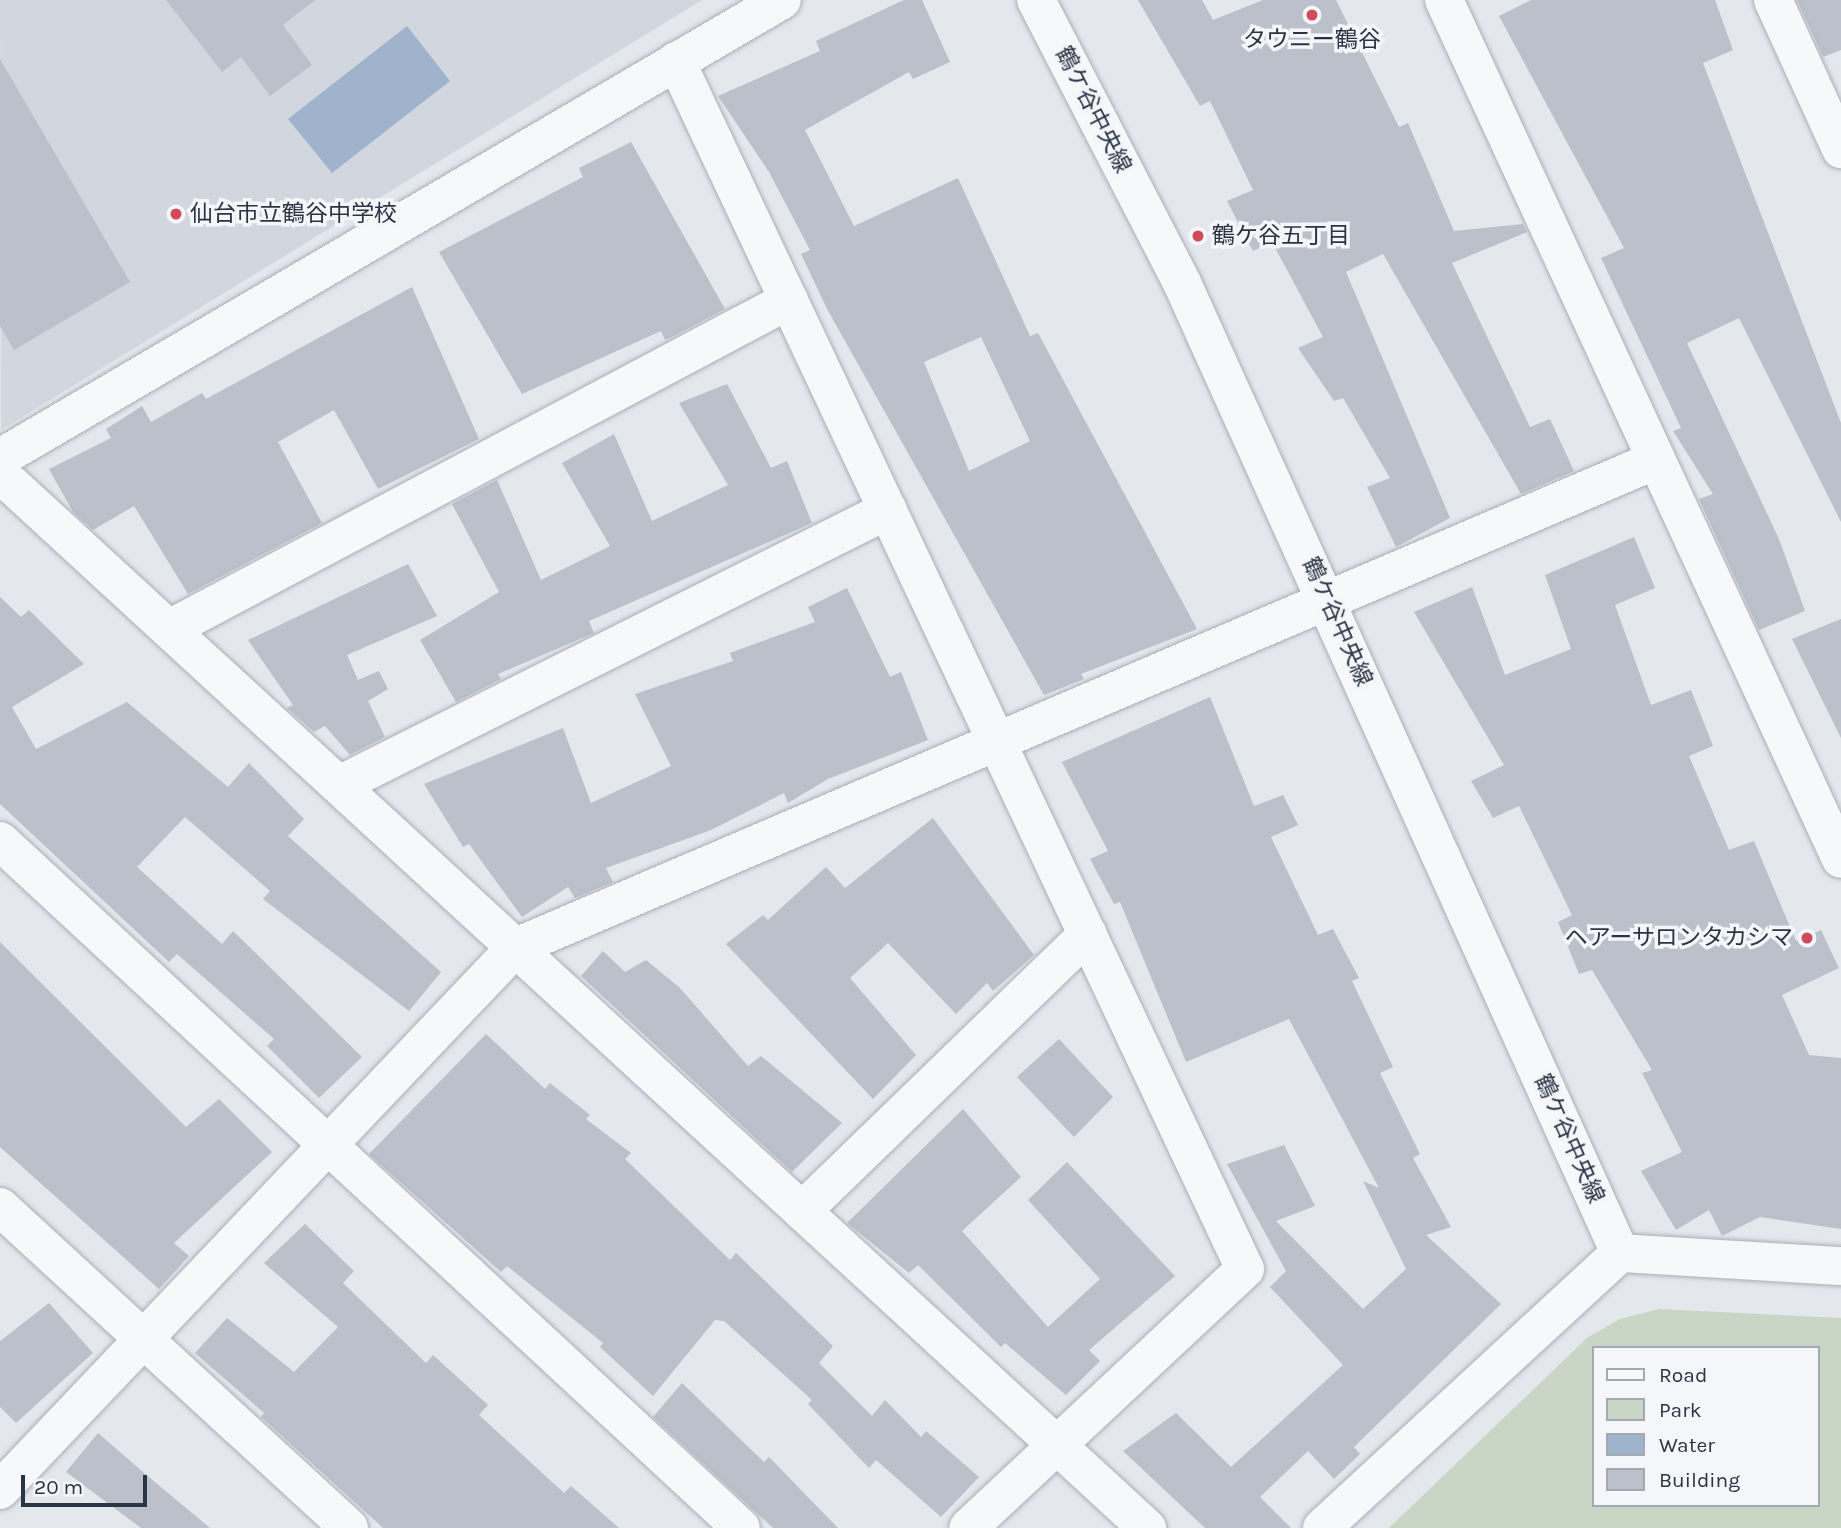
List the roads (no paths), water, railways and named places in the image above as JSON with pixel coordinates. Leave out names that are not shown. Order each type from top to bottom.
[{"type":"street","points":[[0,458],[782,0]]},
{"type":"street","name":"鶴ケ谷中央線","points":[[1036,0],[1182,283],[1328,600],[1620,1253]]},
{"type":"street","points":[[1444,0],[1841,859]]},
{"type":"street","points":[[1773,0],[1830,93],[1841,149]]},
{"type":"street","points":[[677,61],[1245,1269],[968,1528]]},
{"type":"street","points":[[169,629],[789,300]]},
{"type":"street","points":[[0,1490],[516,947],[1656,460]]},
{"type":"street","points":[[0,474],[1147,1528]]},
{"type":"street","points":[[339,785],[888,510]]},
{"type":"street","points":[[0,841],[741,1528]]},
{"type":"street","points":[[802,1211],[1088,934]]},
{"type":"street","points":[[0,1208],[349,1528]]},
{"type":"street","points":[[1322,1528],[1620,1253],[1841,1266]]},
{"type":"water","points":[[407,26],[450,81],[332,173],[288,119]]},
{"type":"place","name":"タウニー鶴谷","points":[[1312,15]]},
{"type":"place","name":"仙台市立鶴谷中学校","points":[[176,214]]},
{"type":"place","name":"鶴ケ谷五丁目","points":[[1198,236]]},
{"type":"place","name":"ヘアーサロンタカシマ","points":[[1807,938]]}]
